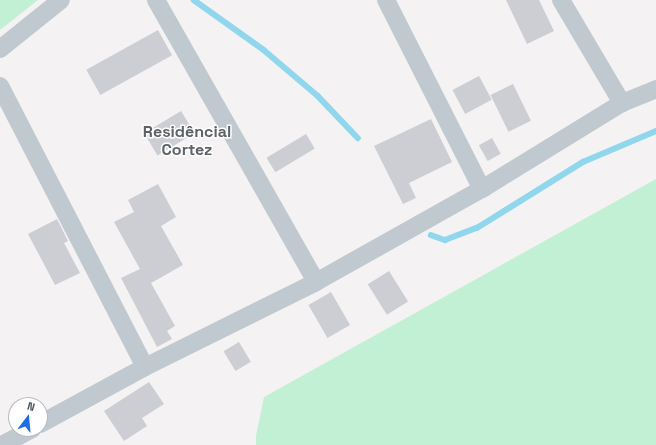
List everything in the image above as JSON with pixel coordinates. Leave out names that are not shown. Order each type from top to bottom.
[{"type":"street","points":[[0,49],[61,0]]},
{"type":"street","points":[[156,0],[316,282]]},
{"type":"street","points":[[386,0],[482,189]]},
{"type":"street","points":[[561,0],[622,104]]},
{"type":"street","points":[[0,86],[145,367]]},
{"type":"street","points":[[48,420],[145,367],[316,282],[482,189],[622,104],[656,89]]},
{"type":"street","points":[[2,445],[17,437]]},
{"type":"green space","points":[[0,0],[38,0],[0,30]]},
{"type":"green space","points":[[656,179],[656,445],[256,445],[256,436],[264,397]]},
{"type":"building","points":[[506,0],[539,0],[554,31],[527,44]]},
{"type":"building","points":[[158,30],[172,55],[100,95],[86,70]]},
{"type":"building","points":[[479,76],[492,100],[465,114],[453,90]]},
{"type":"building","points":[[513,84],[531,121],[509,132],[491,95]]},
{"type":"building","points":[[181,111],[194,133],[158,155],[144,133]]},
{"type":"building","points":[[431,119],[452,162],[409,183],[416,198],[403,204],[374,146]]},
{"type":"building","points":[[306,134],[315,149],[275,172],[267,158]]},
{"type":"building","points":[[492,138],[501,154],[488,161],[479,145]]},
{"type":"building","points":[[158,184],[176,217],[161,226],[183,265],[151,283],[175,326],[167,331],[172,339],[157,347],[121,278],[140,269],[114,222],[134,212],[128,200]]},
{"type":"building","points":[[57,219],[68,241],[64,243],[80,273],[55,285],[28,234]]},
{"type":"building","points":[[389,271],[408,302],[387,315],[368,284]]},
{"type":"building","points":[[331,292],[350,325],[327,338],[308,305]]},
{"type":"building","points":[[239,342],[251,362],[235,371],[224,351]]},
{"type":"building","points":[[149,382],[164,404],[142,418],[147,426],[124,441],[104,411]]},
{"type":"waterway","points":[[194,0],[264,50],[318,96],[358,138]]},
{"type":"waterway","points":[[431,235],[445,240],[477,228],[583,162],[656,131]]},
{"type":"district","name":"Residêncial Cortez","points":[[187,141]]}]
